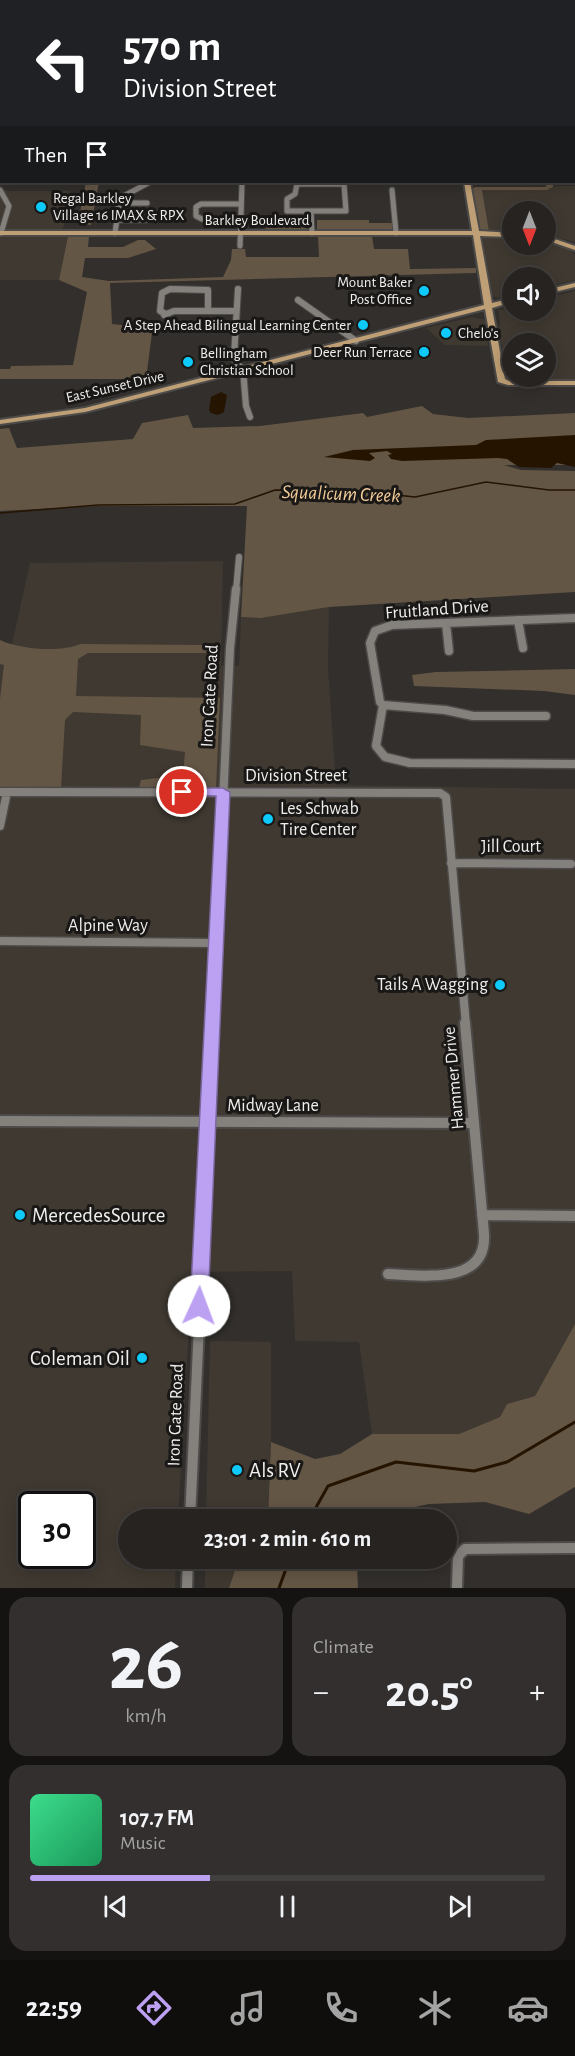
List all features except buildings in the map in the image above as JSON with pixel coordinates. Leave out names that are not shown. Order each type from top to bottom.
[{"type":"main road","points":[[467,183],[503,382],[575,383]]},
{"type":"main road","name":"Barkley Boulevard","points":[[1,233],[476,233],[502,235]]},
{"type":"main road","points":[[556,241],[575,248]]},
{"type":"main road","points":[[556,290],[575,285]]},
{"type":"main road","name":"East Sunset Drive","points":[[0,422],[85,410],[502,303]]},
{"type":"street","points":[[115,233],[119,203],[124,194],[148,183]]},
{"type":"street","points":[[240,246],[242,183]]},
{"type":"street","points":[[297,184],[344,184],[346,211],[311,211],[287,211],[287,199],[295,194],[297,184]]},
{"type":"street","points":[[0,190],[9,206],[1,233]]},
{"type":"street","points":[[392,190],[396,233]]},
{"type":"street","points":[[119,203],[147,203]]},
{"type":"street","points":[[241,204],[201,204],[196,207],[196,216],[202,219],[241,219]]},
{"type":"street","points":[[311,211],[312,233]]},
{"type":"street","points":[[117,220],[145,220]]},
{"type":"street","points":[[208,310],[209,292],[206,289],[170,289],[162,293],[160,310],[165,315],[208,310],[236,311]]},
{"type":"street","points":[[238,289],[234,357],[236,363],[243,369],[249,417]]},
{"type":"street","points":[[298,300],[356,341]]},
{"type":"street","name":"Iron Gate Road","points":[[190,1509],[230,648],[239,557]]},
{"type":"street","name":"Fruitland Drive","points":[[575,618],[392,625],[380,628],[372,634],[370,643],[380,702],[383,705],[375,742],[378,752],[386,759],[410,763],[575,764]]},
{"type":"street","points":[[518,620],[523,648]]},
{"type":"street","points":[[446,623],[449,651]]},
{"type":"street","points":[[383,705],[445,710],[472,716],[546,716]]},
{"type":"street","points":[[0,826],[4,792]]},
{"type":"street","name":"Division Street","points":[[4,792],[440,793],[446,797]]},
{"type":"street","name":"Hammer Drive","points":[[388,1274],[457,1274],[473,1266],[483,1252],[482,1215],[446,797]]},
{"type":"street","name":"Jill Court","points":[[451,863],[571,864]]},
{"type":"street","name":"Alpine Way","points":[[0,941],[215,943]]},
{"type":"street","name":"Midway Lane","points":[[0,1121],[474,1123]]},
{"type":"street","points":[[482,1215],[575,1216]]},
{"type":"street","points":[[456,1588],[458,1556],[465,1549],[575,1548]]},
{"type":"street","points":[[187,1588],[188,1569]]},
{"type":"shaded area","points":[[86,183],[99,183],[91,225],[78,223]]},
{"type":"shaded area","points":[[547,183],[553,183],[553,187],[547,190],[482,190],[489,231],[478,230],[471,190],[475,187],[546,187]]},
{"type":"shaded area","points":[[556,186],[575,186],[575,242],[556,237],[556,201],[502,201],[502,232],[489,231],[482,190],[546,190]]},
{"type":"shaded area","points":[[0,187],[8,191],[69,191],[71,194],[63,229],[0,230]]},
{"type":"shaded area","points":[[266,220],[307,220],[307,229],[266,231]]},
{"type":"shaded area","points":[[317,220],[369,220],[369,223],[392,223],[393,231],[323,231],[317,229]]},
{"type":"shaded area","points":[[0,235],[68,235],[59,280],[0,280]]},
{"type":"shaded area","points":[[68,236],[89,236],[88,247],[123,247],[138,240],[145,240],[156,249],[128,258],[85,258],[82,277],[109,281],[223,277],[231,260],[232,249],[245,249],[246,257],[319,257],[318,236],[372,236],[374,249],[408,249],[410,269],[476,268],[476,273],[110,283],[112,324],[139,327],[152,333],[146,379],[0,379],[0,369],[10,369],[11,366],[73,365],[87,292],[59,280]]},
{"type":"shaded area","points":[[482,236],[502,237],[502,255],[556,255],[556,243],[571,250],[575,255],[575,280],[556,285],[556,267],[502,267],[502,297],[493,296]]},
{"type":"shaded area","points":[[575,291],[575,381],[556,381],[556,333],[502,333],[502,349],[498,310],[502,309],[502,321],[556,321],[556,296]]},
{"type":"shaded area","points":[[472,317],[485,320],[488,346],[445,345],[426,328]]},
{"type":"shaded area","points":[[221,392],[227,395],[224,412],[218,415],[211,413],[209,410],[211,397]]},
{"type":"shaded area","points":[[422,406],[433,414],[468,418],[575,413],[575,465],[504,465],[521,470],[575,471],[575,592],[329,607],[261,618],[241,617],[247,506],[96,506],[0,511],[0,429],[9,428],[17,448],[133,439],[142,423],[188,415],[193,428],[260,426],[363,413],[367,417]]},
{"type":"shaded area","points":[[575,435],[575,467],[557,463],[551,468],[519,467],[507,459],[498,458],[402,461],[391,459],[388,455],[392,454],[387,451],[369,453],[375,458],[370,461],[324,457],[353,450],[476,445],[486,440]]},
{"type":"shaded area","points":[[223,561],[221,666],[239,666],[241,617],[261,618],[329,607],[328,667],[336,785],[575,789],[575,1324],[535,1396],[507,1404],[500,1417],[459,1434],[372,1434],[359,1342],[295,1341],[292,1271],[192,1272],[179,1509],[118,1509],[118,1569],[176,1569],[175,1588],[0,1588],[0,649],[12,644],[30,563]]},
{"type":"shaded area","points":[[0,640],[28,648],[51,649],[80,644],[206,645],[210,650],[205,653],[88,653],[78,659],[76,696],[220,698],[216,788],[139,788],[141,780],[183,775],[185,752],[140,745],[141,715],[73,712],[65,720],[61,788],[0,787],[0,699],[4,665],[0,664]]},
{"type":"shaded area","points":[[575,669],[575,695],[544,691],[414,686],[412,675],[436,672]]},
{"type":"shaded area","points":[[575,1324],[575,1487],[529,1514],[485,1502],[429,1504],[405,1509],[268,1509],[271,1442],[315,1459],[340,1454],[372,1434],[459,1434],[500,1417],[507,1404],[535,1396]]},
{"type":"shaded area","points":[[210,1341],[271,1342],[268,1509],[206,1509]]},
{"type":"shaded area","points":[[205,1569],[236,1569],[229,1588],[205,1588]]},
{"type":"shaded area","points":[[235,1569],[357,1569],[358,1588],[229,1588]]},
{"type":"waterway","name":"Squalicum Creek","points":[[0,513],[98,505],[235,504],[275,490],[359,491],[415,497],[486,482],[549,490],[575,490]]},
{"type":"waterway","points":[[315,1509],[328,1486],[396,1462],[474,1471],[507,1462],[575,1422]]},
{"type":"waterway","points":[[279,1588],[286,1569]]},
{"type":"place","name":"Regal Barkley Village 16 IMAX & RPX","points":[[41,207]]},
{"type":"place","name":"Mount Baker Post Office","points":[[424,291]]},
{"type":"place","name":"A Step Ahead Bilingual Learning Center","points":[[363,325]]},
{"type":"place","name":"Chelo's","points":[[446,333]]},
{"type":"place","name":"Deer Run Terrace","points":[[424,352]]},
{"type":"place","name":"Bellingham Christian School","points":[[188,362]]},
{"type":"place","name":"Les Schwab Tire Center","points":[[268,819]]},
{"type":"place","name":"Tails A Wagging","points":[[500,985]]},
{"type":"place","name":"MercedesSource","points":[[20,1215]]},
{"type":"place","name":"Coleman Oil","points":[[142,1358]]},
{"type":"place","name":"Als RV","points":[[237,1470]]},
{"type":"route","points":[[182,792],[223,792],[199,1306]]}]
